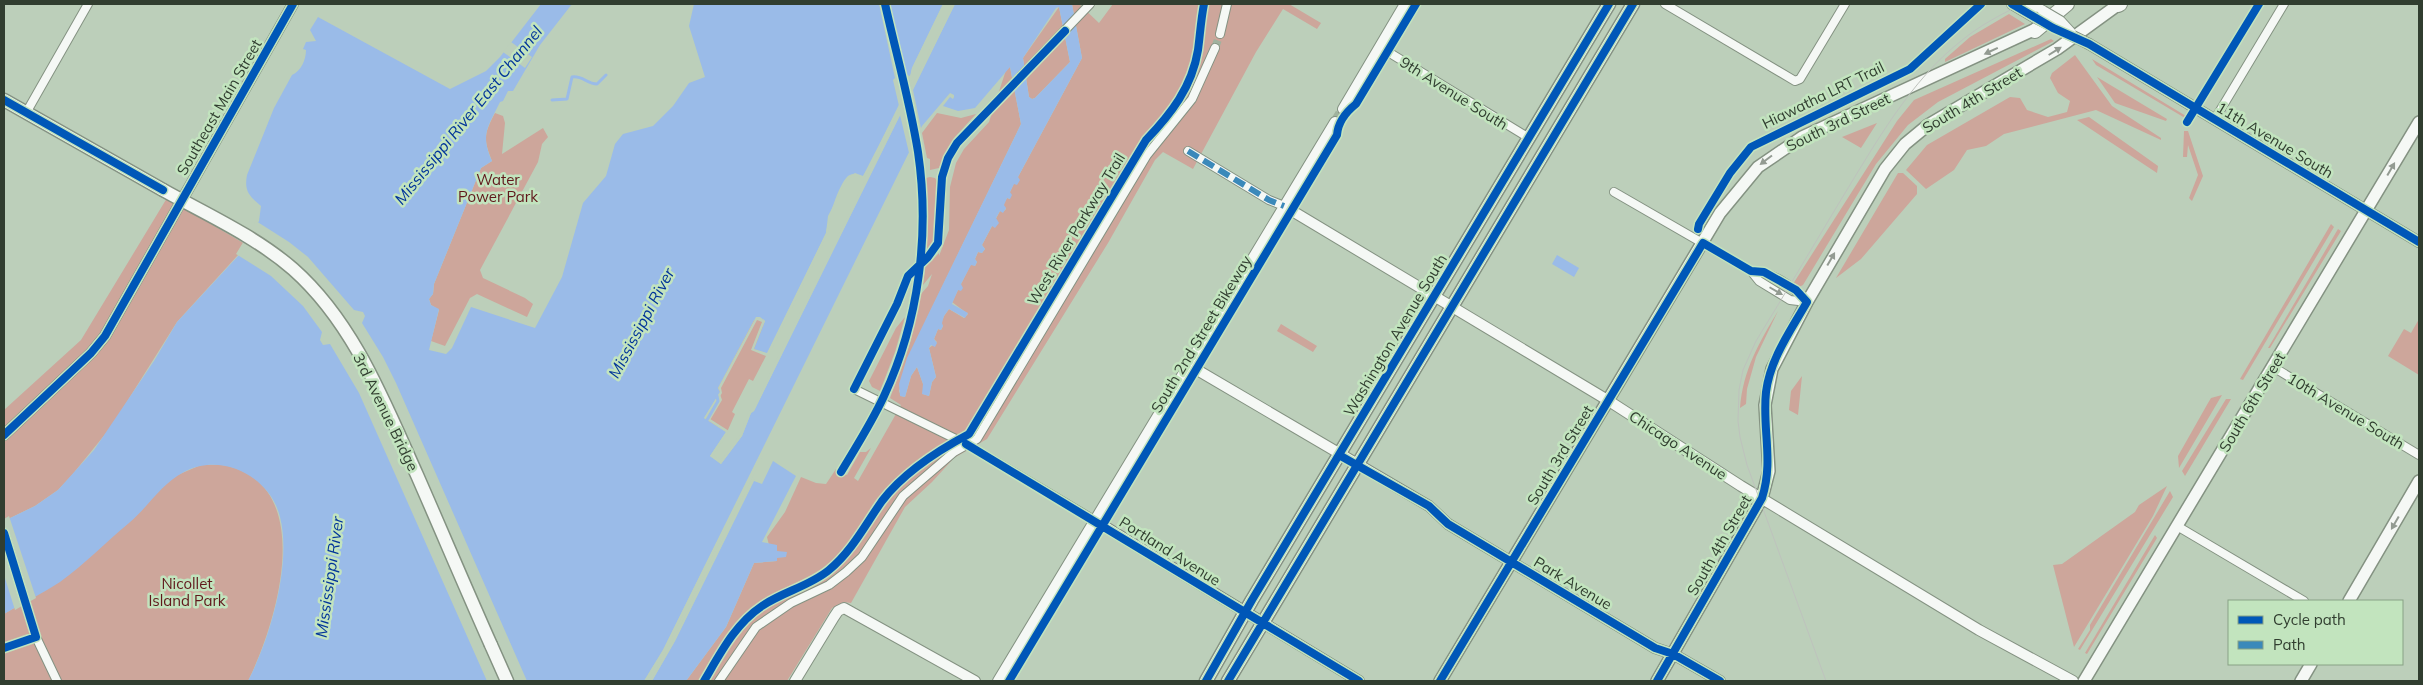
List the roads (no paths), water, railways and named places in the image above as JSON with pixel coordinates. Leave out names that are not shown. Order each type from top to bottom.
[{"type":"highway","points":[[2037,19],[2067,4]]},
{"type":"main road","name":"Washington Avenue South","points":[[1206,681],[1244,613],[1609,4]]},
{"type":"main road","points":[[1228,681],[1633,4]]},
{"type":"main road","points":[[2037,19],[2076,4]]},
{"type":"main road","name":"South 4th Street","points":[[1657,681],[1762,498],[1769,471],[1765,414],[1768,382],[1781,349],[1882,173],[1912,137],[1951,110],[2057,50],[2119,4]]},
{"type":"main road","name":"South 3rd Street","points":[[1440,681],[1720,213],[1744,181],[1758,167],[1779,151],[1802,137],[2037,19]]},
{"type":"main road","name":"3rd Avenue Bridge","points":[[4,100],[252,240],[279,258],[315,291],[336,318],[381,394],[507,681]]},
{"type":"main road","name":"South 6th Street","points":[[2084,681],[2274,367],[2419,122]]},
{"type":"main road","points":[[2350,600],[2419,481]]},
{"type":"main road","points":[[2301,681],[2310,665]]},
{"type":"street","points":[[26,113],[88,4]]},
{"type":"street","name":"Southeast Main Street","points":[[4,435],[91,353],[106,336],[293,4]]},
{"type":"street","name":"Portland Avenue","points":[[1090,4],[956,143],[948,158],[942,177],[938,243],[928,257],[908,276],[897,304],[854,389],[966,444],[1359,681]]},
{"type":"street","points":[[1220,34],[1227,4]]},
{"type":"street","points":[[1342,109],[1405,4]]},
{"type":"street","points":[[1665,4],[1795,81],[1800,79],[1845,4]]},
{"type":"street","name":"11th Avenue South","points":[[2012,4],[2037,19],[2060,21],[2073,35],[2419,242]]},
{"type":"street","name":"11th Avenue South","points":[[2030,4],[2037,19]]},
{"type":"street","points":[[2215,119],[2284,4]]},
{"type":"street","name":"9th Avenue South","points":[[1380,47],[1529,138]]},
{"type":"street","points":[[719,681],[756,627],[791,603],[829,585],[846,572],[862,557],[903,496],[966,444],[978,438],[1147,155],[1192,99],[1215,48]]},
{"type":"street","points":[[998,681],[1187,364],[1335,122]]},
{"type":"street","points":[[1188,151],[1269,200],[1284,206]]},
{"type":"street","points":[[1614,192],[1751,271],[1759,281],[1790,300],[1807,302]]},
{"type":"street","name":"Chicago Avenue","points":[[1284,206],[1609,401],[1762,498],[1979,630],[2072,681]]},
{"type":"street","name":"Park Avenue","points":[[1187,364],[1429,506],[1448,524],[1511,563],[1655,648],[1673,654],[1720,681]]},
{"type":"street","name":"10th Avenue South","points":[[2274,367],[2419,455]]},
{"type":"street","points":[[2177,526],[2302,600]]},
{"type":"street","points":[[4,533],[36,637],[57,681]]},
{"type":"street","points":[[795,681],[834,617],[844,608],[975,681]]},
{"type":"street","points":[[4,648],[36,637]]},
{"type":"water","points":[[541,4],[572,4],[540,45],[513,91],[508,91],[503,101],[500,102],[489,125],[486,137],[488,152],[492,161],[481,168],[434,284],[433,294],[429,299],[431,305],[439,309],[429,350],[446,354],[452,348],[471,307],[535,328],[562,277],[583,203],[606,176],[615,144],[623,134],[653,126],[673,106],[689,83],[705,77],[689,26],[694,4],[943,4],[912,68],[909,84],[868,168],[863,176],[854,174],[844,180],[831,212],[826,233],[767,354],[754,349],[765,321],[763,319],[754,320],[718,388],[720,392],[704,418],[726,432],[710,456],[721,464],[742,436],[751,413],[754,411],[955,4],[1072,4],[1082,58],[1018,177],[1020,180],[1017,185],[1014,184],[1010,192],[1012,195],[1010,199],[1007,198],[1004,205],[1006,208],[1003,213],[1000,211],[996,218],[999,223],[995,228],[992,226],[982,245],[985,249],[982,253],[978,252],[975,266],[971,265],[961,284],[963,288],[961,291],[958,290],[952,304],[968,313],[965,318],[949,309],[944,316],[941,330],[938,329],[934,339],[937,343],[935,347],[931,345],[929,348],[936,377],[932,382],[929,396],[922,394],[923,384],[917,367],[911,376],[905,397],[900,396],[899,384],[907,358],[1021,124],[1010,67],[975,108],[958,111],[943,106],[950,97],[953,99],[954,95],[950,93],[922,126],[663,650],[644,681],[248,681],[264,644],[277,601],[283,557],[283,536],[280,517],[275,502],[255,479],[228,467],[213,465],[198,467],[176,477],[136,517],[69,575],[4,614],[4,521],[35,506],[58,490],[94,450],[154,361],[177,322],[239,255],[259,221],[261,206],[248,193],[246,185],[247,175],[274,108],[292,75],[298,71],[304,61],[306,50],[303,49],[306,42],[316,41],[310,30],[318,17],[450,89],[486,71],[500,57]],"holes":[[[1059,7],[1070,62],[1035,98],[1029,97],[1023,58],[1056,8]]]},
{"type":"water","points":[[1557,255],[1579,268],[1574,277],[1552,264]]},
{"type":"water","points":[[773,461],[796,476],[762,542],[777,545],[777,551],[787,552],[786,557],[777,558],[777,561],[754,563],[726,627],[686,681],[652,681],[675,641],[754,481],[762,484]]},
{"type":"waterway","points":[[552,100],[567,99],[572,77],[579,77],[590,83],[597,84],[606,75]]},
{"type":"waterway","points":[[707,420],[718,401],[717,396]]},
{"type":"tunnel","points":[[1215,48],[1220,34]]},
{"type":"tunnel","points":[[1335,122],[1343,109]]},
{"type":"tram line","points":[[1826,681],[1747,465],[1738,421],[1739,390],[1743,370],[1756,341],[1842,198],[1881,135],[1910,94],[1926,74],[1961,41],[1990,21],[2023,4]]},
{"type":"water label","name":"Mississippi River East Channel","points":[[468,115]]},
{"type":"water label","name":"Mississippi River","points":[[641,323]]},
{"type":"water label","name":"Mississippi River","points":[[329,577]]},
{"type":"park label","name":"Water Power Park","points":[[498,188]]},
{"type":"park label","name":"Nicollet Island Park","points":[[187,592]]}]
